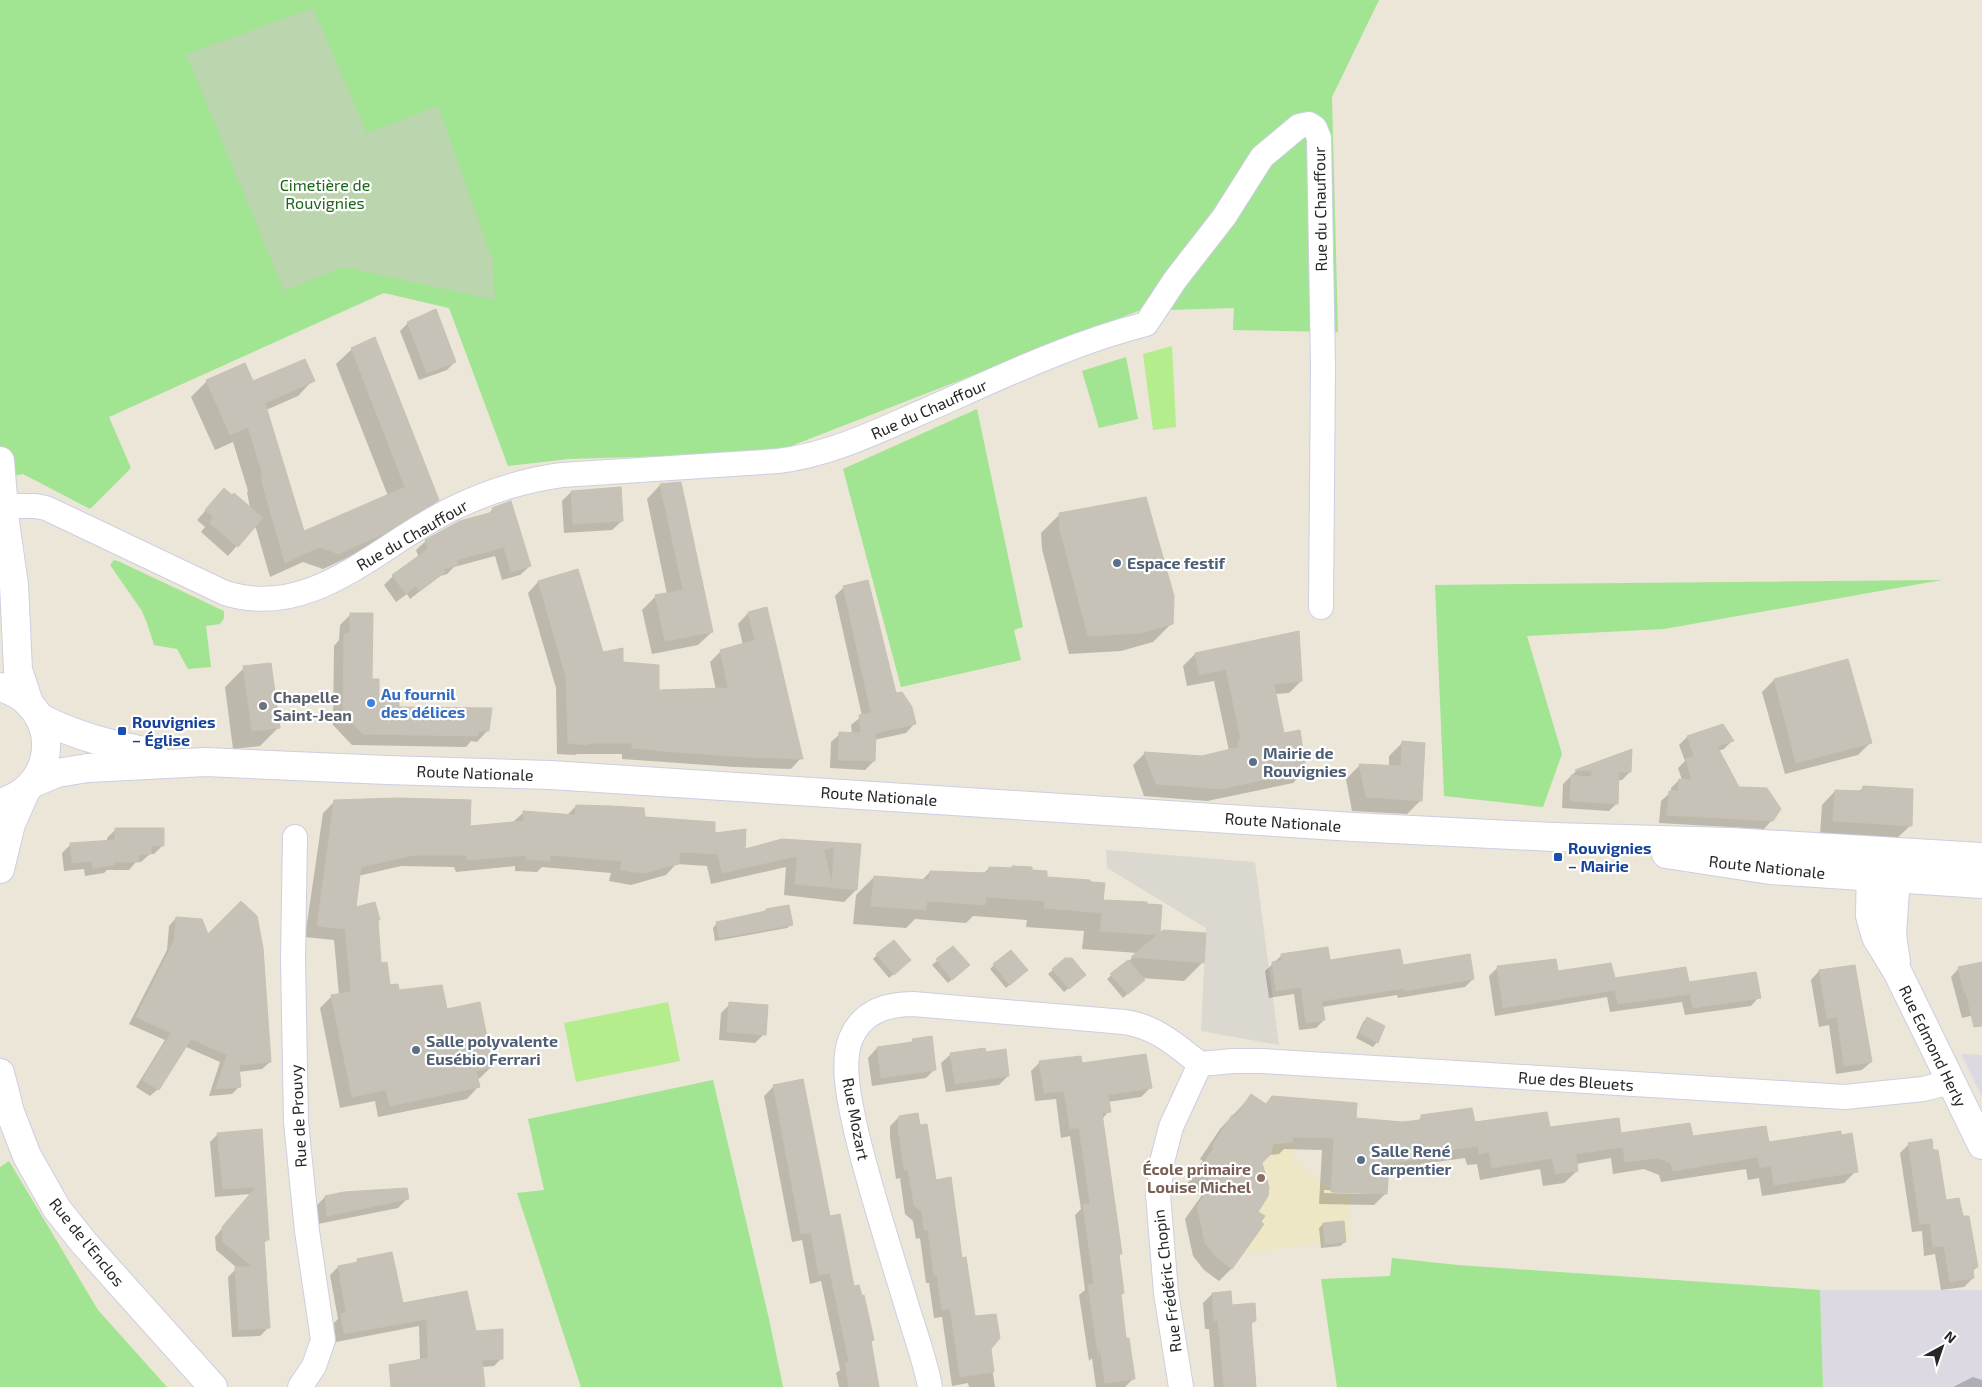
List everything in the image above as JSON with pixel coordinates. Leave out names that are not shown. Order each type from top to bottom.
[{"type":"main road","points":[[0,461],[14,585],[18,670],[45,732],[46,750],[43,766],[30,786],[11,824],[0,869]]},
{"type":"main road","points":[[0,584],[5,514]]},
{"type":"main road","name":"Route Nationale","points":[[0,687],[15,693],[34,710],[67,731],[94,741],[205,762]]},
{"type":"main road","name":"Route Nationale","points":[[0,803],[15,797],[30,786],[57,774],[88,768],[205,762],[551,775],[1352,827],[1553,837],[1763,869],[1884,864],[1982,857]]},
{"type":"main road","name":"Route Nationale","points":[[1884,864],[1982,884]]},
{"type":"main road","name":"Rue Edmond Herly","points":[[1884,864],[1869,903],[1876,937],[1898,974],[1982,1145]]},
{"type":"main road","name":"Rue de l'Enclos","points":[[0,1073],[10,1112],[27,1156],[57,1209],[84,1243],[213,1387]]},
{"type":"street","name":"Rue du Chauffour","points":[[5,514],[30,505],[46,508],[224,593],[247,599],[275,599],[316,589],[345,574],[453,508],[496,490],[528,481],[562,475],[778,461],[827,450],[868,436],[1091,340],[1146,324],[1175,280],[1224,217],[1262,157],[1299,126],[1309,124],[1315,128],[1319,138],[1323,366],[1321,607]]},
{"type":"street","name":"Rue de Prouvy","points":[[296,837],[293,959],[296,1122],[305,1216],[323,1340],[314,1366],[300,1387]]},
{"type":"street","name":"Rue Mozart","points":[[930,1387],[922,1354],[868,1180],[850,1100],[847,1051],[857,1026],[874,1011],[898,1004],[1124,1022],[1152,1029],[1200,1064]]},
{"type":"street","name":"Rue des Bleuets","points":[[1200,1064],[1263,1061],[1845,1098],[1923,1089],[1951,1082]]},
{"type":"street","name":"Rue Frédéric Chopin","points":[[1181,1387],[1167,1300],[1158,1194],[1159,1175],[1171,1127],[1200,1064]]},
{"type":"shaded area","points":[[1106,850],[1255,862],[1279,1045],[1201,1031],[1206,928],[1107,868]]},
{"type":"shaded area","points":[[1961,1054],[1982,1055],[1982,1097]]},
{"type":"shaded area","name":"École primaire Louise Michel","points":[[1251,1094],[1266,1104],[1272,1096],[1301,1099],[1291,1127],[1294,1160],[1331,1190],[1351,1190],[1349,1240],[1243,1254],[1232,1269],[1216,1257],[1205,1243],[1199,1224],[1198,1217],[1200,1215],[1194,1210],[1210,1186],[1214,1188],[1216,1184],[1198,1171]]},
{"type":"shaded area","points":[[1820,1290],[1982,1290],[1982,1387],[1823,1387]]},
{"type":"green space","points":[[0,0],[1379,0],[1332,97],[1338,332],[1233,330],[1234,308],[1138,311],[773,453],[569,459],[508,466],[449,308],[384,293],[109,417],[131,468],[90,509],[23,474],[0,479]]},
{"type":"green space","name":"Cimetière de Rouvignies","points":[[313,8],[367,133],[438,106],[493,261],[495,300],[344,267],[284,291],[186,54]]},
{"type":"green space","points":[[1172,346],[1176,427],[1153,430],[1143,354]]},
{"type":"green space","points":[[1126,357],[1138,419],[1099,428],[1082,371]]},
{"type":"green space","points":[[977,409],[1023,627],[1014,630],[1021,660],[901,687],[843,469]]},
{"type":"green space","points":[[114,560],[224,611],[224,618],[220,624],[206,626],[211,667],[188,669],[177,649],[154,645],[142,611],[110,565]]},
{"type":"green space","points":[[1942,580],[1664,629],[1527,636],[1562,754],[1543,807],[1444,796],[1435,585]]},
{"type":"green space","points":[[668,1002],[680,1061],[576,1082],[564,1023]]},
{"type":"green space","points":[[713,1080],[783,1387],[581,1387],[517,1193],[544,1190],[528,1119]]},
{"type":"green space","points":[[9,1161],[98,1310],[167,1387],[0,1387],[0,1167]]},
{"type":"green space","points":[[1392,1258],[1458,1265],[1820,1290],[1823,1387],[1337,1387],[1321,1279],[1390,1276]]},
{"type":"building","points":[[436,309],[456,362],[427,373],[407,322]]},
{"type":"building","points":[[375,337],[439,500],[383,534],[339,554],[319,547],[285,563],[263,486],[261,475],[263,475],[248,427],[230,435],[206,380],[245,363],[253,381],[305,359],[315,381],[265,403],[304,531],[405,487],[351,348]]},
{"type":"building","points":[[681,482],[713,632],[665,641],[655,595],[683,590],[660,484]]},
{"type":"building","points":[[621,487],[623,521],[573,524],[571,491]]},
{"type":"building","points":[[224,488],[232,495],[234,493],[263,518],[238,547],[209,523],[213,517],[205,510]]},
{"type":"building","name":"Espace festif","points":[[1146,497],[1174,596],[1173,624],[1141,633],[1088,636],[1060,530],[1059,513]]},
{"type":"building","points":[[511,501],[531,566],[511,572],[504,547],[457,560],[458,565],[444,569],[445,572],[420,591],[416,586],[406,594],[392,575],[428,549],[425,540],[460,521],[493,512],[492,508]]},
{"type":"building","points":[[578,569],[603,652],[623,648],[623,662],[659,665],[659,690],[728,688],[720,650],[755,640],[748,612],[767,607],[803,759],[662,751],[632,748],[632,743],[587,743],[588,745],[568,743],[566,677],[538,581]]},
{"type":"building","points":[[868,580],[896,693],[902,692],[912,707],[916,724],[876,733],[875,761],[838,760],[839,732],[861,733],[859,715],[871,713],[843,586]]},
{"type":"building","points":[[350,613],[373,613],[372,679],[379,679],[379,699],[399,699],[399,707],[492,708],[489,731],[478,731],[478,736],[363,734],[343,714],[344,634],[350,633]]},
{"type":"building","points":[[1299,631],[1302,681],[1274,684],[1284,733],[1300,730],[1306,771],[1220,789],[1156,784],[1144,752],[1202,756],[1239,747],[1238,740],[1241,740],[1226,669],[1199,675],[1195,653]]},
{"type":"building","points":[[1848,659],[1872,743],[1796,763],[1774,679]]},
{"type":"building","name":"Chapelle Saint-Jean","points":[[271,663],[280,728],[252,731],[243,666]]},
{"type":"building","points":[[1723,724],[1734,741],[1717,746],[1739,787],[1767,788],[1781,809],[1773,821],[1667,815],[1669,791],[1678,791],[1679,779],[1692,780],[1686,759],[1694,756],[1687,736]]},
{"type":"building","points":[[1402,741],[1425,743],[1422,801],[1366,797],[1359,764],[1401,766]]},
{"type":"building","points":[[1632,749],[1631,772],[1619,772],[1618,804],[1570,801],[1571,775],[1591,777],[1592,771],[1575,770]]},
{"type":"building","points":[[1863,786],[1913,789],[1912,826],[1833,821],[1835,790],[1862,791]]},
{"type":"building","points":[[397,798],[471,800],[470,826],[524,821],[523,811],[575,815],[576,805],[644,808],[645,817],[715,822],[715,833],[746,829],[745,849],[782,839],[861,844],[857,890],[795,884],[797,856],[722,873],[718,854],[680,852],[679,864],[643,873],[620,870],[622,861],[550,855],[550,861],[526,859],[527,855],[468,860],[466,855],[414,855],[361,867],[356,907],[375,902],[380,920],[378,920],[381,963],[387,962],[390,985],[398,984],[399,990],[442,985],[447,1009],[480,1002],[493,1067],[476,1071],[480,1087],[390,1106],[386,1090],[352,1097],[331,995],[351,992],[345,929],[317,926],[334,800]],"holes":[[[834,847],[832,884],[824,850]]]},
{"type":"building","points":[[115,828],[164,828],[164,846],[151,845],[151,854],[139,854],[139,862],[114,862],[114,865],[93,868],[92,861],[72,863],[70,843],[115,840]]},
{"type":"building","points":[[1012,866],[1032,867],[1032,870],[1047,871],[1047,877],[1105,883],[1103,900],[1147,902],[1147,904],[1162,905],[1160,933],[1163,930],[1206,933],[1204,963],[1131,957],[1157,935],[1100,931],[1102,913],[1044,908],[1045,901],[986,897],[985,905],[927,901],[926,910],[871,906],[874,876],[929,880],[930,871],[988,873],[989,867],[1012,868]]},
{"type":"building","points":[[241,901],[257,916],[263,948],[271,1062],[239,1065],[241,1087],[216,1089],[227,1055],[191,1039],[159,1090],[142,1080],[171,1033],[136,1017],[174,941],[176,917],[202,919],[208,934]]},
{"type":"building","points":[[789,905],[793,925],[719,938],[716,922]]},
{"type":"building","points":[[894,940],[911,960],[894,975],[876,954]]},
{"type":"building","points":[[953,946],[970,965],[952,980],[936,959]]},
{"type":"building","points":[[1328,947],[1330,960],[1400,949],[1403,965],[1470,954],[1474,979],[1405,991],[1405,988],[1322,1001],[1325,1020],[1306,1023],[1301,987],[1276,991],[1272,962],[1282,960],[1281,954]]},
{"type":"building","points":[[1011,950],[1028,970],[1010,985],[993,964]]},
{"type":"building","points":[[1065,958],[1072,958],[1086,975],[1069,989],[1052,969]]},
{"type":"building","points":[[1556,959],[1558,971],[1611,963],[1615,978],[1686,967],[1689,982],[1756,972],[1761,998],[1693,1008],[1690,994],[1618,1004],[1615,990],[1503,1008],[1497,966]]},
{"type":"building","points":[[1128,960],[1145,980],[1128,994],[1110,974]]},
{"type":"building","points":[[1982,962],[1982,1026],[1974,1027],[1958,967]]},
{"type":"building","points":[[1855,965],[1872,1062],[1844,1066],[1837,1017],[1827,1019],[1819,970]]},
{"type":"building","points":[[729,1002],[768,1005],[766,1035],[727,1032]]},
{"type":"building","points":[[1367,1017],[1385,1026],[1378,1043],[1360,1033]]},
{"type":"building","points":[[932,1036],[936,1070],[881,1078],[877,1047],[913,1042],[912,1039]]},
{"type":"building","points":[[985,1048],[986,1052],[1006,1049],[1009,1076],[955,1084],[950,1053]]},
{"type":"building","points":[[1146,1054],[1152,1088],[1108,1095],[1111,1112],[1102,1113],[1122,1254],[1119,1254],[1124,1293],[1121,1294],[1126,1338],[1129,1338],[1135,1379],[1105,1383],[1100,1350],[1098,1354],[1088,1285],[1094,1284],[1083,1205],[1090,1204],[1079,1128],[1070,1129],[1064,1091],[1044,1093],[1039,1061],[1081,1056],[1082,1063]]},
{"type":"building","points":[[803,1079],[830,1216],[840,1214],[854,1286],[859,1285],[862,1296],[864,1295],[874,1340],[871,1341],[879,1387],[849,1387],[845,1363],[849,1362],[830,1273],[819,1275],[811,1232],[801,1234],[773,1085]]},
{"type":"building","points":[[1251,1094],[1266,1104],[1272,1096],[1357,1103],[1356,1118],[1402,1122],[1421,1120],[1421,1115],[1472,1108],[1475,1122],[1547,1112],[1550,1127],[1619,1118],[1621,1133],[1690,1123],[1693,1136],[1766,1126],[1769,1142],[1841,1131],[1841,1135],[1852,1133],[1858,1172],[1774,1185],[1771,1166],[1760,1168],[1758,1157],[1673,1171],[1671,1163],[1657,1158],[1625,1162],[1623,1147],[1576,1154],[1578,1171],[1555,1174],[1552,1158],[1492,1168],[1489,1152],[1479,1154],[1478,1146],[1429,1153],[1429,1157],[1389,1164],[1387,1194],[1331,1192],[1334,1138],[1292,1137],[1293,1142],[1273,1144],[1271,1154],[1262,1163],[1269,1187],[1268,1196],[1258,1212],[1265,1216],[1261,1222],[1264,1224],[1232,1269],[1216,1257],[1205,1243],[1197,1206],[1214,1182],[1198,1171],[1214,1148],[1212,1146],[1232,1115],[1235,1117]]},
{"type":"building","points":[[918,1113],[920,1125],[927,1124],[936,1180],[951,1177],[962,1258],[966,1257],[975,1316],[996,1314],[1000,1338],[991,1349],[994,1372],[960,1377],[950,1308],[942,1310],[937,1275],[934,1275],[928,1230],[924,1230],[922,1212],[914,1205],[908,1170],[904,1170],[898,1128],[899,1116]]},
{"type":"building","points":[[262,1129],[269,1240],[264,1240],[270,1328],[239,1330],[235,1267],[253,1267],[223,1242],[222,1227],[256,1187],[223,1189],[217,1133]]},
{"type":"building","points":[[1932,1139],[1933,1150],[1938,1150],[1946,1200],[1959,1198],[1963,1216],[1969,1216],[1978,1267],[1973,1268],[1974,1278],[1950,1282],[1944,1246],[1933,1247],[1930,1223],[1920,1224],[1908,1143]]},
{"type":"building","points":[[407,1188],[409,1199],[327,1216],[325,1196],[344,1192]]},
{"type":"building","points":[[1344,1221],[1346,1242],[1325,1244],[1323,1223]]},
{"type":"building","points":[[392,1252],[403,1303],[467,1291],[476,1331],[503,1329],[503,1359],[482,1360],[485,1387],[391,1387],[389,1365],[428,1358],[427,1319],[344,1334],[341,1314],[346,1313],[338,1266],[358,1262],[357,1259]]},
{"type":"building","points":[[1231,1291],[1232,1305],[1255,1303],[1256,1321],[1251,1321],[1256,1387],[1224,1387],[1218,1320],[1214,1321],[1212,1293]]},
{"type":"place","name":"Espace festif","points":[[1117,563]]},
{"type":"place","name":"Au fournil des délices","points":[[371,703]]},
{"type":"place","name":"Chapelle Saint-Jean","points":[[263,706]]},
{"type":"place","name":"Rouvignies – Église","points":[[122,731]]},
{"type":"place","name":"Mairie de Rouvignies","points":[[1253,762]]},
{"type":"place","name":"Rouvignies – Mairie","points":[[1558,857]]},
{"type":"place","name":"Salle polyvalente Eusébio Ferrari","points":[[416,1050]]},
{"type":"place","name":"Salle René Carpentier","points":[[1361,1160]]},
{"type":"place","name":"École primaire Louise Michel","points":[[1261,1178]]}]
